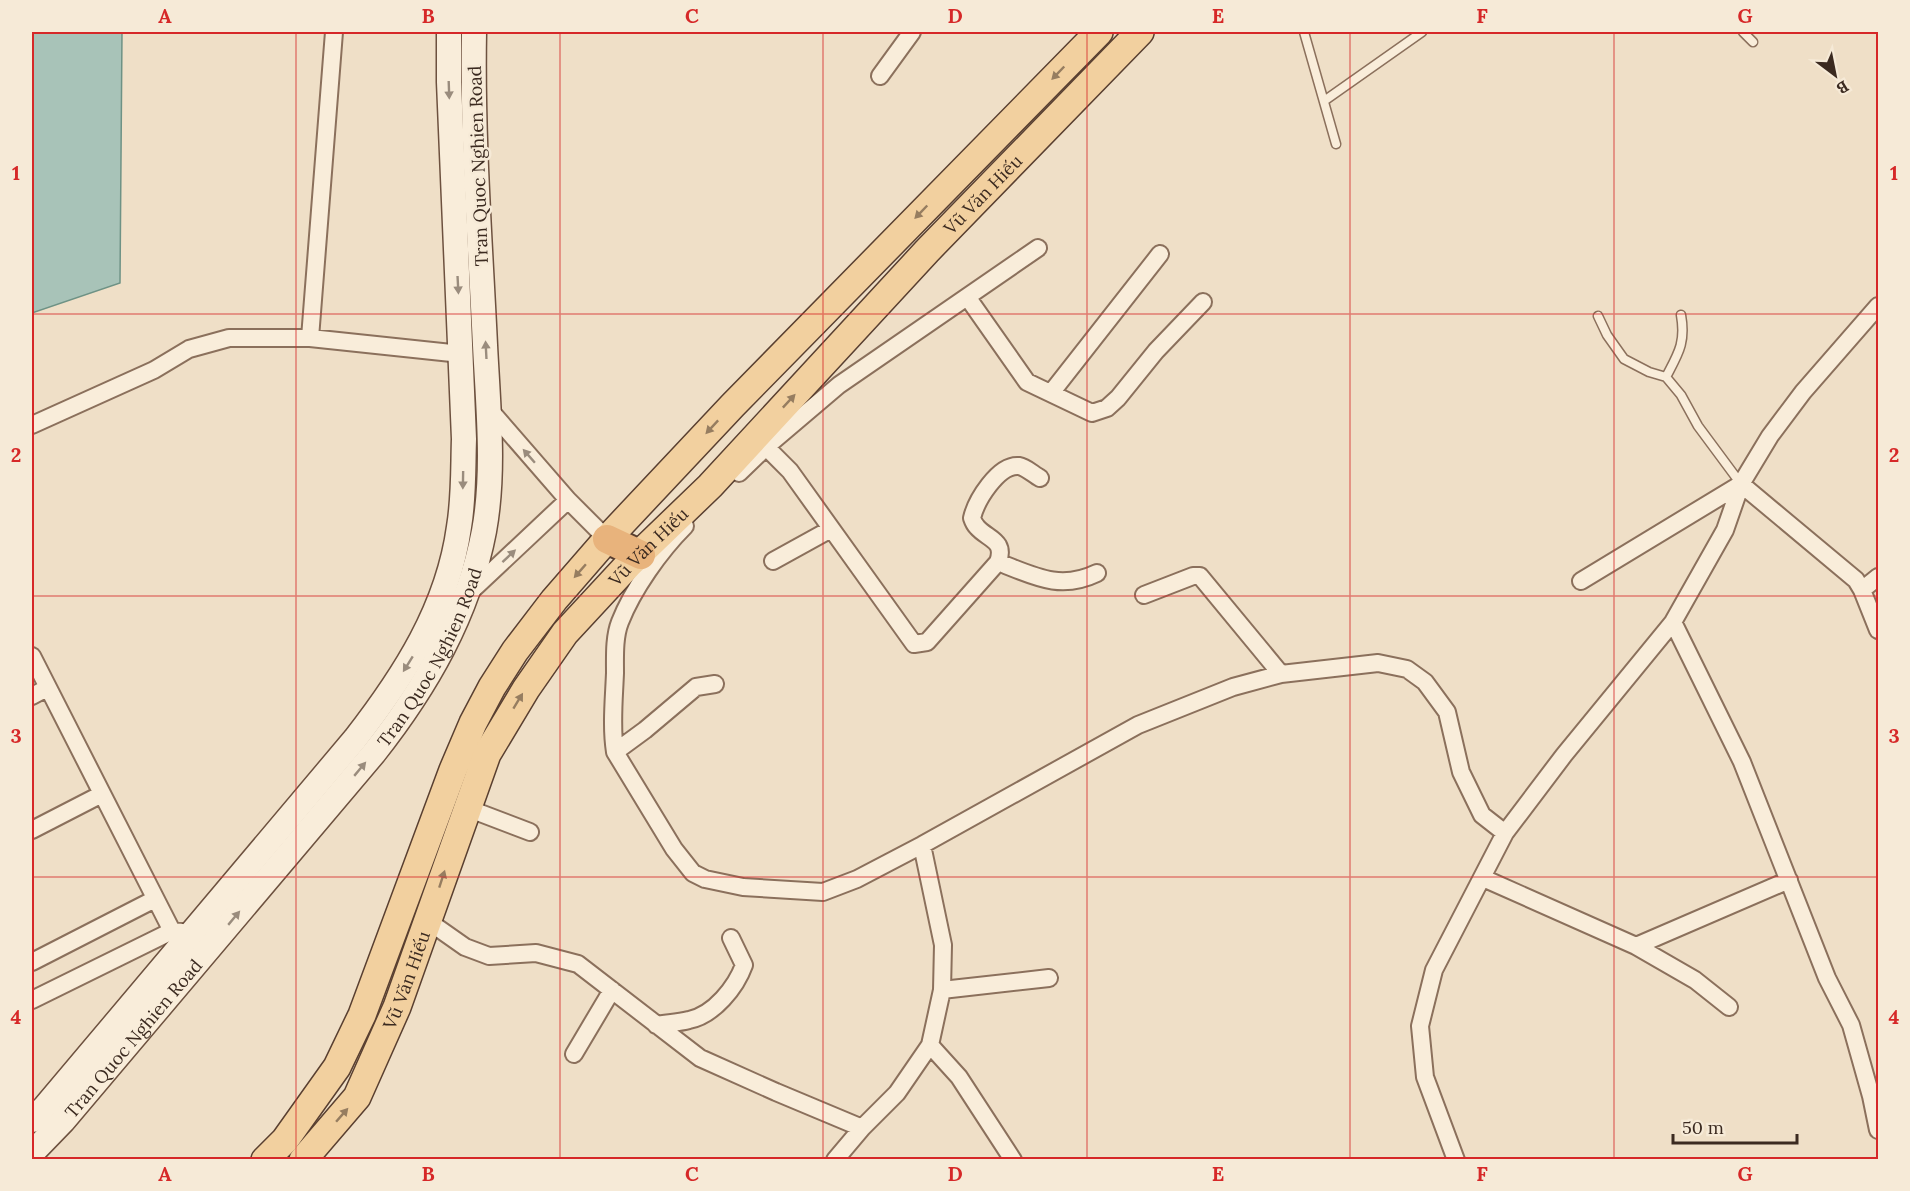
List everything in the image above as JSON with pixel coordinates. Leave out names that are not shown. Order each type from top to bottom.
[{"type":"highway","points":[[607,539],[641,555]]},
{"type":"main road","name":"Tran Quoc Nghien Road","points":[[32,1120],[192,936],[355,739],[383,703],[411,660],[434,614],[450,569],[459,527],[464,440],[448,82],[449,32]]},
{"type":"main road","name":"Tran Quoc Nghien Road","points":[[32,1153],[63,1121],[192,936],[404,714],[432,672],[457,622],[484,531],[489,489],[489,409],[475,125],[474,32]]},
{"type":"main road","name":"Vũ Văn Hiếu","points":[[264,1160],[285,1140],[337,1067],[362,1015],[453,770],[473,723],[515,651],[607,539],[733,405],[1099,32]]},
{"type":"main road","name":"Vũ Văn Hiếu","points":[[303,1160],[357,1097],[397,1007],[487,754],[526,688],[566,633],[629,564],[714,490],[927,251],[1140,32]]},
{"type":"street","points":[[310,338],[334,32]]},
{"type":"street","points":[[880,76],[912,32]]},
{"type":"street","points":[[1038,248],[839,385],[714,490],[655,563],[630,602],[619,624],[616,649],[613,726],[615,752],[684,863],[693,873],[705,879],[742,887],[823,892],[857,879],[922,845],[1138,725],[1233,687],[1281,674],[1378,663],[1407,669],[1425,682],[1447,711],[1461,772],[1482,815],[1505,833]]},
{"type":"street","points":[[1051,393],[1160,254]]},
{"type":"street","points":[[968,298],[1027,382],[1092,413],[1107,408],[1156,351],[1203,302]]},
{"type":"street","points":[[1456,1160],[1425,1077],[1420,1026],[1434,970],[1505,833],[1564,755],[1673,622],[1725,530],[1741,483],[1770,436],[1803,392],[1878,306]]},
{"type":"street","points":[[32,425],[154,370],[189,349],[228,338],[310,338],[461,354]]},
{"type":"street","points":[[489,409],[568,500],[607,539]]},
{"type":"street","points":[[766,447],[790,471],[914,644],[927,642],[998,562],[1001,554],[999,547],[993,538],[977,527],[972,518],[974,508],[986,489],[1010,467],[1021,466],[1040,478]]},
{"type":"street","points":[[1581,581],[1741,483]]},
{"type":"street","points":[[1741,483],[1856,580],[1878,630]]},
{"type":"street","points":[[466,596],[568,500]]},
{"type":"street","points":[[773,561],[831,529]]},
{"type":"street","points":[[998,562],[1050,581],[1073,582],[1097,573]]},
{"type":"street","points":[[1144,596],[1194,576],[1200,576],[1281,674]]},
{"type":"street","points":[[1862,590],[1878,577]]},
{"type":"street","points":[[1673,622],[1742,762],[1827,978],[1851,1025],[1878,1130]]},
{"type":"street","points":[[32,657],[155,899],[192,936],[32,1000]]},
{"type":"street","points":[[615,752],[696,687],[714,684]]},
{"type":"street","points":[[32,696],[47,688]]},
{"type":"street","points":[[32,830],[102,794]]},
{"type":"street","points":[[467,808],[530,832]]},
{"type":"street","points":[[835,1160],[862,1128],[897,1093],[930,1045],[942,990],[943,945],[922,845]]},
{"type":"street","points":[[1483,878],[1636,946],[1695,980],[1729,1007]]},
{"type":"street","points":[[1636,946],[1789,880]]},
{"type":"street","points":[[32,962],[155,899]]},
{"type":"street","points":[[428,921],[465,947],[489,956],[536,953],[567,960],[587,970],[700,1058],[862,1128]]},
{"type":"street","points":[[656,1025],[690,1020],[711,1010],[730,990],[740,977],[744,965],[731,938]]},
{"type":"street","points":[[942,990],[1049,978]]},
{"type":"street","points":[[574,1054],[612,990]]},
{"type":"street","points":[[930,1045],[959,1077],[1013,1160]]},
{"type":"lane","points":[[1304,32],[1336,144]]},
{"type":"lane","points":[[1324,101],[1422,32]]},
{"type":"lane","points":[[1743,32],[1753,42]]},
{"type":"lane","points":[[1666,377],[1683,342],[1681,315]]},
{"type":"lane","points":[[1598,316],[1607,335],[1624,359],[1649,372],[1666,377],[1681,395],[1698,426],[1741,483]]},
{"type":"shaded area","points":[[32,32],[122,32],[120,283],[32,313]]}]
